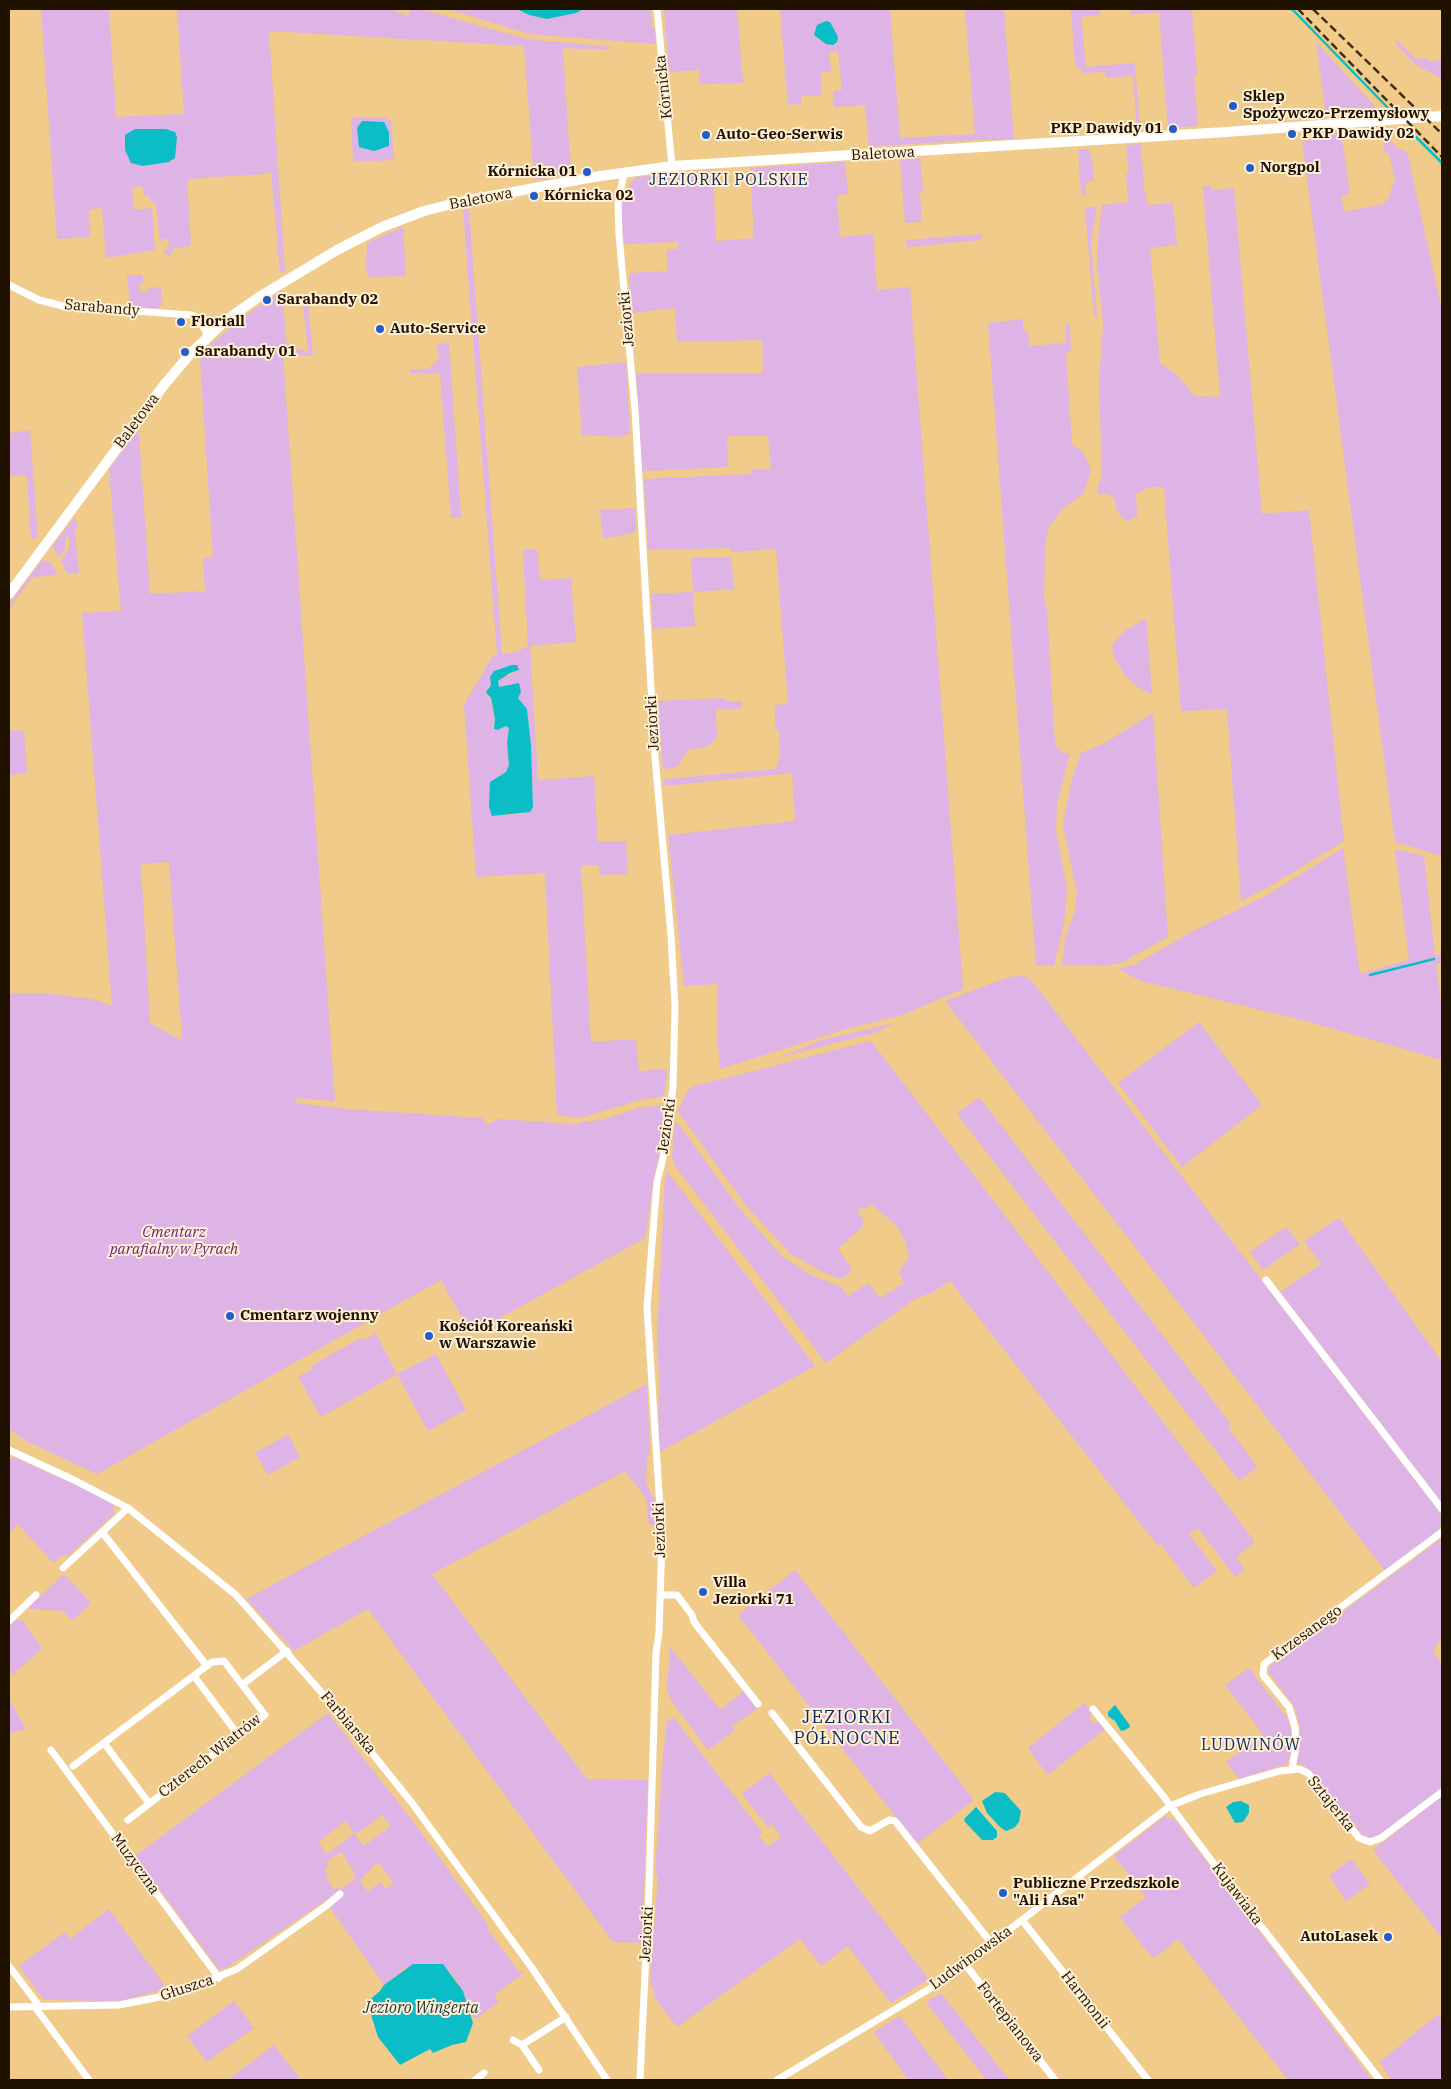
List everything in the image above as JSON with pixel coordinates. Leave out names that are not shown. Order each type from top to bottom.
[{"type":"street","name":"Kórnicka","points":[[657,9],[672,166]]},
{"type":"street","name":"Baletowa","points":[[9,594],[164,385],[212,333],[236,312],[265,293],[359,238],[402,219],[464,201],[672,166],[1226,132],[1442,116]]},
{"type":"street","name":"Jeziorki","points":[[624,173],[618,204],[619,235],[635,410],[655,756],[671,936],[674,1006],[673,1087],[663,1158],[657,1182],[647,1307],[662,1526],[640,2080]]},
{"type":"street","name":"Sarabandy","points":[[9,285],[39,300],[63,306],[183,314],[210,323],[212,333]]},
{"type":"street","points":[[1266,1280],[1442,1509]]},
{"type":"street","name":"Farbiarska","points":[[9,1450],[72,1479],[128,1508],[236,1596],[287,1651],[360,1737],[412,1803],[566,2017],[607,2080]]},
{"type":"street","points":[[63,1568],[128,1508]]},
{"type":"street","points":[[73,1766],[206,1666],[102,1532]]},
{"type":"street","name":"Krzesanego","points":[[1292,1769],[1296,1746],[1295,1727],[1289,1707],[1263,1674],[1264,1664],[1442,1532]]},
{"type":"street","points":[[9,1621],[36,1595]]},
{"type":"street","points":[[660,1595],[677,1595],[692,1615],[694,1622],[758,1704]]},
{"type":"street","points":[[243,1684],[287,1651]]},
{"type":"street","name":"Czterech Wiatrów","points":[[128,1820],[265,1715],[224,1661],[218,1660],[206,1666]]},
{"type":"street","points":[[194,1676],[239,1736]]},
{"type":"street","name":"Kujawiaka","points":[[1093,1709],[1170,1806],[1380,2080]]},
{"type":"street","points":[[772,1713],[861,1826],[870,1831],[889,1820],[896,1821],[992,1944]]},
{"type":"street","name":"Czterech Wiatrów","points":[[104,1743],[149,1803]]},
{"type":"street","name":"Muzyczna","points":[[51,1750],[219,1978]]},
{"type":"street","name":"Sztajerka","points":[[1292,1769],[1308,1773],[1364,1841],[1376,1841],[1381,1838],[1442,1792]]},
{"type":"street","name":"Ludwinowska","points":[[777,2080],[908,2002],[965,1964],[1170,1806],[1200,1794],[1292,1769]]},
{"type":"street","name":"Głuszca","points":[[9,2007],[119,2005],[175,1994],[219,1978],[237,1969],[340,1894]]},
{"type":"street","name":"Harmonii","points":[[1022,1920],[1148,2080]]},
{"type":"street","name":"Fortepianowa","points":[[965,1964],[1055,2080]]},
{"type":"street","points":[[9,1966],[89,2080]]},
{"type":"street","points":[[522,2045],[566,2017]]},
{"type":"street","points":[[513,2040],[522,2045],[539,2070]]},
{"type":"street","points":[[475,2080],[484,2073]]},
{"type":"green space","points":[[41,9],[109,9],[116,117],[184,114],[177,9],[398,9],[397,12],[408,16],[410,9],[420,9],[526,39],[612,47],[605,50],[563,48],[571,175],[534,180],[524,46],[269,31],[285,271],[280,271],[271,172],[187,179],[191,244],[187,247],[174,248],[170,258],[163,250],[169,249],[168,239],[162,239],[162,242],[160,242],[156,205],[150,200],[149,195],[144,196],[142,186],[132,188],[134,210],[152,208],[155,250],[106,258],[102,208],[89,209],[90,237],[57,239]],"holes":[[[135,129],[166,129],[173,161],[143,166]]]},
{"type":"green space","points":[[448,9],[517,9],[529,15],[547,19],[576,13],[584,9],[650,9],[652,27],[655,29],[656,44],[529,34]]},
{"type":"green space","points":[[664,9],[737,9],[743,83],[700,84],[699,70],[669,72]]},
{"type":"green space","points":[[780,9],[890,9],[900,138],[975,134],[965,9],[1004,9],[1014,140],[975,140],[869,147],[865,105],[834,107],[833,91],[842,90],[838,51],[829,51],[831,71],[821,72],[822,95],[801,96],[801,104],[788,105]]},
{"type":"green space","points":[[1071,9],[1100,9],[1100,15],[1081,17],[1086,67],[1135,63],[1140,131],[1137,131],[1133,76],[1105,78],[1105,72],[1084,73],[1075,65]]},
{"type":"green space","points":[[1131,9],[1192,9],[1197,75],[1194,76],[1198,126],[1168,128],[1159,12],[1131,15]]},
{"type":"green space","points":[[1395,39],[1417,59],[1427,58],[1429,62],[1442,59],[1442,79],[1415,64],[1398,47]]},
{"type":"green space","points":[[1316,42],[1380,113],[1343,118],[1340,114],[1326,116]]},
{"type":"green space","points":[[351,117],[383,117],[391,121],[394,160],[353,162]]},
{"type":"green space","points":[[1384,130],[1397,148],[1407,152],[1442,310],[1442,856],[1395,842],[1302,141],[1314,140],[1314,132],[1341,131],[1350,194],[1341,196],[1344,212],[1383,204],[1388,199],[1395,178],[1388,152],[1384,153],[1382,131]]},
{"type":"green space","points":[[1141,143],[1144,188],[1148,205],[1173,203],[1177,245],[1150,248],[1160,363],[1176,374],[1195,396],[1220,397],[1203,186],[1211,185],[1211,190],[1234,188],[1262,514],[1309,510],[1344,841],[1272,885],[1241,901],[1227,709],[1181,711],[1164,487],[1149,487],[1136,494],[1137,516],[1126,521],[1117,511],[1114,498],[1108,494],[1098,494],[1097,489],[1102,476],[1099,383],[1103,324],[1097,261],[1102,205],[1128,202],[1126,174],[1129,173],[1126,146]]},
{"type":"green space","points":[[1078,149],[1089,149],[1093,166],[1094,180],[1086,183],[1086,195],[1081,195]]},
{"type":"green space","points":[[920,158],[923,192],[920,192],[922,222],[905,223],[900,159]]},
{"type":"green space","points":[[845,162],[848,194],[837,195],[840,237],[873,234],[877,290],[910,287],[963,989],[902,1015],[846,1029],[720,1069],[717,1036],[717,984],[684,986],[668,835],[795,821],[792,773],[664,786],[664,779],[776,769],[780,756],[779,732],[775,726],[775,705],[788,704],[776,549],[731,552],[731,548],[648,550],[644,479],[751,474],[752,470],[771,470],[768,436],[727,436],[728,467],[642,471],[636,374],[763,373],[762,340],[677,342],[675,308],[630,313],[629,273],[667,271],[667,249],[678,249],[678,242],[623,244],[622,196],[636,177],[713,170],[716,241],[754,238],[750,168]]},
{"type":"green space","points":[[1097,206],[1091,243],[1097,314],[1094,317],[1085,208]]},
{"type":"green space","points":[[469,209],[502,654],[517,652],[528,646],[523,550],[537,549],[540,580],[571,578],[576,642],[530,646],[538,780],[594,776],[598,842],[626,841],[628,874],[600,875],[599,865],[581,866],[591,1042],[636,1039],[639,1071],[668,1069],[664,1096],[639,1100],[580,1118],[557,1115],[545,873],[476,877],[464,705],[492,657],[497,654],[463,210]],"holes":[[[519,670],[498,681],[499,687],[506,686],[520,694],[517,698],[527,710],[531,745],[533,806],[521,814],[492,816],[493,780],[506,772],[509,764],[507,743],[509,728],[506,726],[502,729],[493,725],[495,719],[487,688],[491,685],[490,677]]]},
{"type":"green space","points":[[403,227],[406,276],[369,277],[366,268],[367,243]]},
{"type":"green space","points":[[982,234],[982,240],[907,247],[906,240]]},
{"type":"green space","points":[[127,275],[143,275],[143,283],[139,283],[140,292],[149,291],[149,288],[161,287],[162,306],[159,306],[159,309],[130,307]]},
{"type":"green space","name":"Cmentarz parafialny w Pyrach","points":[[282,290],[287,346],[308,352],[303,302],[308,302],[313,356],[283,354],[335,1101],[297,1098],[296,1103],[347,1109],[482,1118],[486,1125],[499,1119],[573,1124],[574,1126],[581,1122],[602,1120],[641,1107],[660,1106],[665,1109],[661,1148],[654,1178],[645,1238],[471,1334],[441,1280],[97,1474],[26,1441],[9,1429],[9,994],[43,993],[92,999],[112,1006],[82,613],[121,611],[109,469],[136,432],[139,434],[150,594],[205,591],[203,558],[213,557],[200,361],[204,350],[242,318]],"holes":[[[169,862],[182,1039],[150,1023],[141,864]]]},
{"type":"green space","points":[[1023,319],[1023,331],[1028,330],[1029,346],[1066,343],[1065,324],[1070,325],[1071,349],[1066,354],[1072,444],[1083,452],[1091,470],[1083,494],[1061,510],[1048,529],[1045,547],[1044,599],[1047,609],[1054,730],[1056,746],[1063,753],[1070,753],[1057,805],[1056,830],[1067,889],[1064,923],[1054,966],[1036,966],[988,323]]},
{"type":"green space","points":[[449,343],[461,517],[451,518],[440,374],[410,373],[410,369],[428,369],[439,359],[437,344]]},
{"type":"green space","points":[[626,362],[630,434],[619,437],[582,435],[577,367]]},
{"type":"green space","points":[[30,430],[38,538],[31,539],[27,475],[9,476],[9,433]]},
{"type":"green space","points":[[635,508],[636,530],[633,533],[603,539],[600,510]]},
{"type":"green space","points":[[75,517],[78,527],[75,529],[79,573],[70,574],[67,573],[61,561],[69,548],[69,537],[65,538],[65,549],[58,558],[53,545]]},
{"type":"green space","points":[[731,557],[734,589],[693,592],[691,558]]},
{"type":"green space","points":[[42,560],[51,563],[58,575],[32,577],[9,609],[9,604]]},
{"type":"green space","points":[[693,592],[695,626],[653,629],[651,594]]},
{"type":"green space","points":[[1146,618],[1152,694],[1140,689],[1126,677],[1115,659],[1112,646],[1123,632]]},
{"type":"green space","points":[[724,698],[728,702],[742,701],[742,708],[716,710],[717,736],[711,744],[703,748],[689,749],[678,766],[663,770],[658,701]]},
{"type":"green space","points":[[1153,713],[1168,937],[1121,963],[1102,966],[1062,965],[1065,939],[1075,911],[1077,892],[1063,825],[1072,779],[1081,753],[1103,744]]},
{"type":"green space","points":[[24,730],[27,773],[9,775],[9,731]]},
{"type":"green space","points":[[1343,848],[1360,974],[1409,960],[1395,849],[1424,856],[1435,955],[1442,954],[1442,963],[1436,964],[1442,1008],[1442,1060],[1306,1021],[1141,981],[1119,969],[1136,964],[1193,931],[1264,897]]},
{"type":"green space","points":[[1009,977],[1027,977],[1035,985],[1438,1510],[1442,1517],[1439,1531],[1386,1572],[945,1001]]},
{"type":"green space","points":[[1199,1022],[1262,1105],[1182,1167],[1118,1083]]},
{"type":"green space","points":[[894,1023],[878,1032],[778,1058],[822,1040]]},
{"type":"green space","points":[[871,1041],[1255,1542],[1236,1557],[1245,1569],[1235,1577],[1198,1528],[1189,1534],[1217,1571],[1194,1588],[1161,1544],[1158,1546],[950,1281],[933,1292],[915,1299],[826,1363],[675,1166],[672,1157],[675,1122],[679,1124],[739,1208],[783,1257],[811,1275],[841,1287],[848,1296],[868,1283],[880,1298],[904,1283],[899,1272],[909,1257],[906,1243],[897,1226],[871,1204],[866,1208],[857,1209],[863,1220],[863,1226],[838,1249],[852,1269],[845,1277],[839,1279],[791,1254],[747,1207],[678,1111],[688,1090],[695,1086]]},
{"type":"green space","points":[[979,1097],[1231,1424],[1228,1427],[1257,1467],[1239,1481],[957,1114]]},
{"type":"green space","points":[[668,1172],[815,1366],[658,1453],[659,1378],[657,1336],[665,1179]]},
{"type":"green space","points":[[1339,1218],[1442,1362],[1442,1503],[1280,1292],[1321,1264],[1304,1241]]},
{"type":"green space","points":[[1286,1227],[1300,1244],[1263,1270],[1250,1252]]},
{"type":"green space","points":[[374,1330],[397,1374],[321,1417],[298,1377],[312,1369],[314,1364],[361,1338],[365,1340],[373,1335]]},
{"type":"green space","points":[[436,1354],[466,1410],[428,1431],[397,1374]]},
{"type":"green space","points":[[647,1384],[650,1453],[647,1459],[646,1484],[655,1500],[655,1525],[649,1525],[646,1498],[625,1471],[432,1574],[587,1779],[648,1780],[642,1943],[613,1942],[368,1609],[294,1651],[246,1599]]},
{"type":"green space","points":[[288,1435],[300,1457],[268,1475],[255,1453]]},
{"type":"green space","points":[[14,1457],[89,1491],[114,1505],[114,1514],[67,1557],[64,1554],[53,1563],[18,1524],[9,1533],[9,1460]]},
{"type":"green space","points":[[1442,1538],[1442,1637],[1433,1651],[1442,1665],[1442,1787],[1401,1821],[1372,1838],[1363,1836],[1316,1778],[1306,1767],[1297,1763],[1300,1727],[1295,1708],[1268,1671],[1270,1666]]},
{"type":"green space","points":[[795,1570],[974,1800],[917,1844],[738,1615]]},
{"type":"green space","points":[[64,1574],[91,1603],[72,1621],[63,1611],[31,1609],[29,1607]]},
{"type":"green space","points":[[17,1620],[22,1620],[42,1648],[13,1675],[9,1669],[9,1626]]},
{"type":"green space","points":[[670,1647],[720,1710],[744,1691],[758,1708],[732,1726],[735,1730],[708,1750],[673,1703],[667,1691]]},
{"type":"green space","points":[[1252,1669],[1256,1678],[1287,1717],[1292,1733],[1292,1750],[1287,1764],[1239,1779],[1226,1762],[1261,1737],[1262,1733],[1225,1685],[1246,1670]]},
{"type":"green space","points":[[9,1699],[26,1729],[9,1734]]},
{"type":"green space","points":[[1084,1703],[1091,1712],[1089,1718],[1093,1723],[1100,1722],[1105,1729],[1048,1775],[1028,1748]]},
{"type":"green space","points":[[328,1713],[415,1824],[489,1926],[487,1928],[519,1972],[522,1970],[524,1973],[494,1995],[499,2002],[477,2018],[473,2018],[463,1991],[450,1971],[436,1964],[405,1968],[384,1985],[331,1909],[338,1892],[226,1968],[219,1970],[135,1856]],"holes":[[[382,1815],[391,1826],[364,1846],[355,1835]],[[346,1821],[354,1834],[327,1854],[318,1842]],[[341,1852],[353,1870],[355,1879],[340,1890],[337,1887],[334,1889],[326,1878],[329,1876],[324,1870],[328,1866],[326,1862]],[[378,1862],[394,1883],[386,1889],[380,1882],[368,1892],[360,1881]]]},
{"type":"green space","points":[[674,1718],[762,1832],[759,1835],[768,1847],[781,1837],[772,1824],[768,1827],[742,1794],[769,1773],[929,1979],[891,2003],[848,1946],[821,1966],[800,1939],[677,2027],[654,1997],[654,1989],[650,1984],[658,1876],[655,1872],[663,1759],[667,1720]]},
{"type":"green space","points":[[1442,1796],[1442,1938],[1373,1850]]},
{"type":"green space","points":[[1165,1816],[1175,1820],[1372,2080],[1288,2080],[1178,1939],[1153,1959],[1120,1917],[1146,1897],[1114,1856]]},
{"type":"green space","points":[[1351,1859],[1370,1884],[1346,1901],[1329,1876]]},
{"type":"green space","points":[[109,1909],[163,1983],[165,1989],[121,2001],[44,2000],[19,1966],[65,1932],[70,1939]]},
{"type":"green space","points":[[941,1993],[1009,2080],[986,2080],[926,2002]]},
{"type":"green space","points":[[234,2001],[254,2028],[207,2062],[187,2036]]},
{"type":"green space","points":[[1438,2014],[1442,2020],[1442,2080],[1391,2080],[1380,2062]]},
{"type":"green space","points":[[900,2016],[948,2080],[908,2080],[874,2032]]},
{"type":"green space","points":[[274,2045],[301,2080],[228,2080]]},
{"type":"water","points":[[517,9],[584,9],[576,13],[547,19],[529,15]]},
{"type":"water","points":[[826,21],[830,22],[838,37],[837,42],[833,45],[826,44],[814,35],[817,25]]},
{"type":"water","points":[[362,121],[384,122],[389,132],[389,146],[374,151],[359,147],[357,128]]},
{"type":"water","points":[[135,129],[166,129],[175,132],[177,137],[175,158],[169,162],[143,166],[131,163],[125,150],[125,135]]},
{"type":"water","points":[[517,665],[519,670],[510,673],[498,681],[499,687],[519,683],[521,692],[518,698],[527,709],[531,745],[533,807],[530,812],[492,816],[489,807],[490,782],[506,772],[509,765],[507,743],[509,728],[506,726],[498,730],[494,729],[495,719],[491,698],[486,692],[491,685],[490,677],[494,671]]},
{"type":"water","points":[[1115,1705],[1129,1724],[1130,1727],[1125,1730],[1121,1731],[1115,1721],[1108,1716],[1108,1712]]},
{"type":"water","points":[[995,1792],[1005,1793],[1021,1811],[1019,1822],[1014,1828],[1006,1831],[987,1813],[982,1801]]},
{"type":"water","points":[[1241,1801],[1249,1805],[1249,1813],[1243,1822],[1235,1823],[1226,1807],[1233,1802]]},
{"type":"water","points":[[976,1807],[997,1831],[997,1837],[993,1840],[982,1840],[965,1822],[964,1819]]},
{"type":"water","name":"Jezioro Wingerta","points":[[413,1964],[443,1964],[463,1991],[473,2023],[466,2042],[452,2045],[433,2053],[430,2049],[400,2065],[378,2037],[367,2002],[384,1985]]},
{"type":"waterway","points":[[1292,9],[1387,107]]},
{"type":"waterway","points":[[1414,135],[1442,163]]},
{"type":"waterway","points":[[1370,975],[1434,959]]},
{"type":"railway","points":[[1298,9],[1442,157]]},
{"type":"railway","points":[[1313,9],[1442,134]]},
{"type":"place","name":"Sklep Spożywczo-Przemysłowy","points":[[1233,106]]},
{"type":"place","name":"PKP Dawidy 01","points":[[1173,129]]},
{"type":"place","name":"PKP Dawidy 02","points":[[1292,134]]},
{"type":"place","name":"Auto-Geo-Serwis","points":[[706,135]]},
{"type":"place","name":"Norgpol","points":[[1250,168]]},
{"type":"place","name":"Kórnicka 01","points":[[587,172]]},
{"type":"place","name":"Kórnicka 02","points":[[534,196]]},
{"type":"place","name":"Sarabandy 02","points":[[267,300]]},
{"type":"place","name":"Floriall","points":[[181,322]]},
{"type":"place","name":"Auto-Service","points":[[380,329]]},
{"type":"place","name":"Sarabandy 01","points":[[185,352]]},
{"type":"place","name":"Cmentarz wojenny","points":[[230,1316]]},
{"type":"place","name":"Kościół Koreański w Warszawie","points":[[429,1336]]},
{"type":"place","name":"Villa Jeziorki 71","points":[[703,1592]]},
{"type":"place","name":"Publiczne Przedszkole \"Ali i Asa\"","points":[[1003,1893]]},
{"type":"place","name":"AutoLasek","points":[[1388,1937]]},
{"type":"district","name":"JEZIORKI POLSKIE","points":[[729,180]]},
{"type":"district","name":"JEZIORKI PÓŁNOCNE","points":[[847,1728]]},
{"type":"district","name":"LUDWINÓW","points":[[1251,1745]]}]
